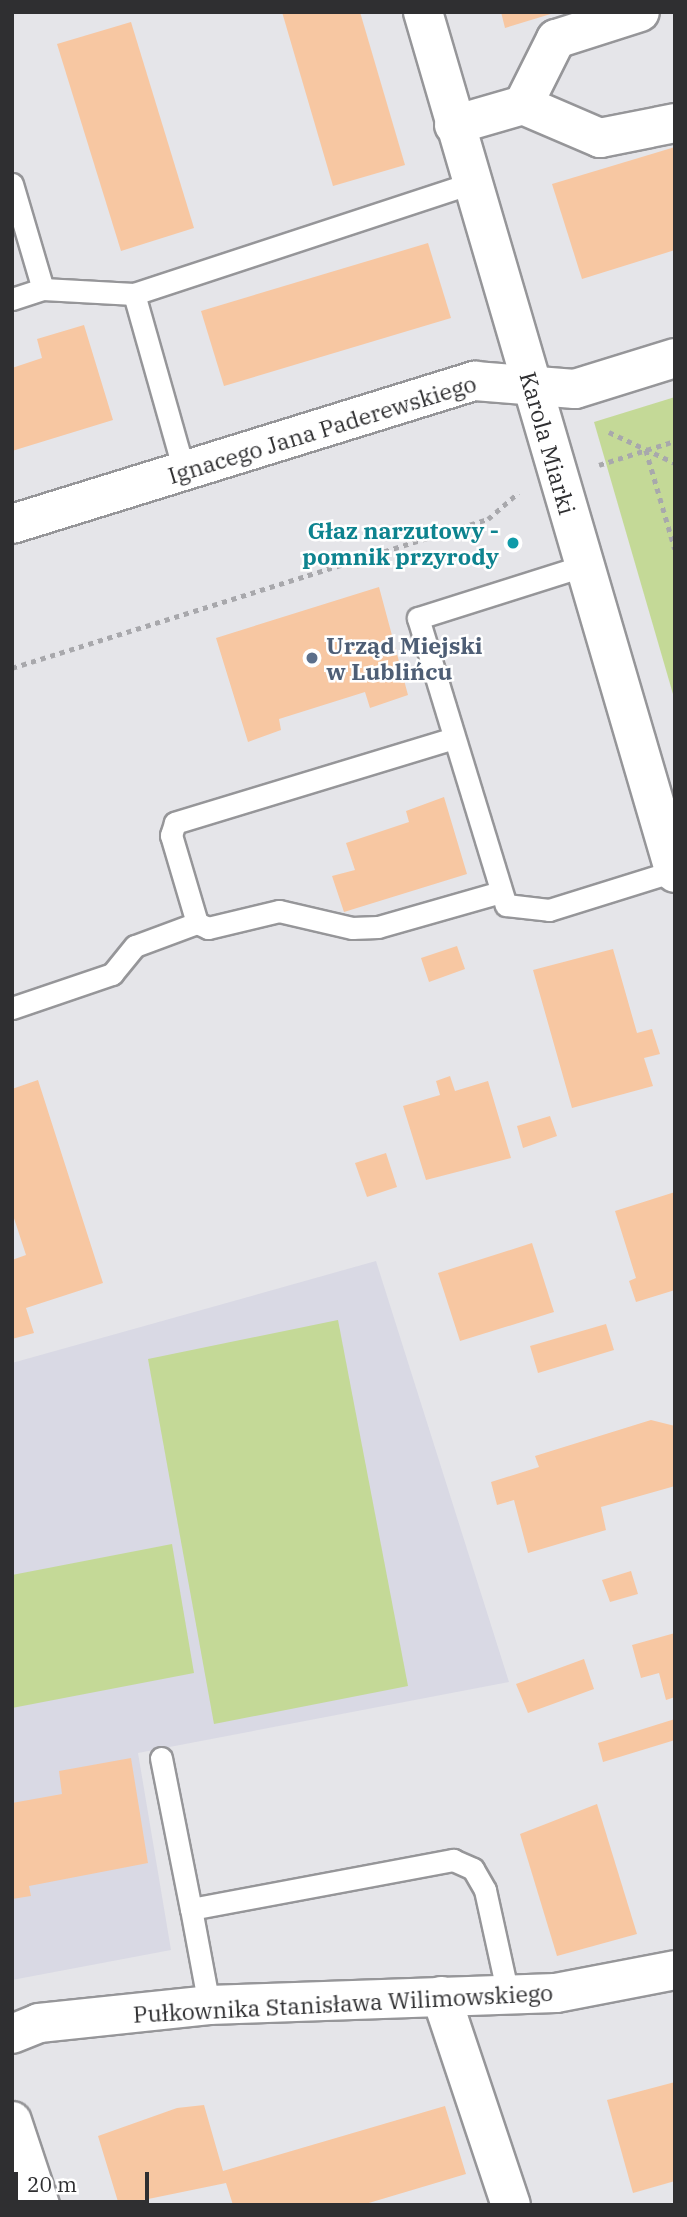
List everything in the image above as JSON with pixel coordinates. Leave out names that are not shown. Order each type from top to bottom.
[{"type":"street","name":"Karola Miarki","points":[[423,12],[583,566],[675,872]]},
{"type":"street","points":[[523,105],[556,39],[640,12]]},
{"type":"street","points":[[454,125],[523,105],[600,138],[675,123]]},
{"type":"street","name":"Ignacego Jana Paderewskiego","points":[[12,524],[475,381],[575,389],[675,358]]},
{"type":"street","name":"Pułkownika Stanisława Wilimowskiego","points":[[12,2034],[39,2022],[209,2005],[508,1995],[603,1987],[675,1970]]},
{"type":"street","points":[[441,1996],[510,2205]]},
{"type":"street","points":[[12,2121],[40,2205]]},
{"type":"lane","points":[[12,299],[43,289],[134,294],[471,183]]},
{"type":"lane","points":[[12,184],[43,289]]},
{"type":"lane","points":[[134,294],[184,471]]},
{"type":"lane","points":[[583,566],[418,618],[454,738],[501,892],[518,911],[549,910],[675,872]]},
{"type":"lane","points":[[197,923],[171,835],[175,823],[454,738]]},
{"type":"lane","points":[[12,1008],[112,974],[135,946],[197,923],[208,928],[279,911],[378,927],[501,892]]},
{"type":"lane","points":[[161,1758],[209,2005]]},
{"type":"lane","points":[[191,1909],[453,1860],[473,1869],[485,1890],[508,1995]]},
{"type":"path","points":[[609,432],[675,463]]},
{"type":"path","points":[[593,468],[675,440]]},
{"type":"path","points":[[646,450],[675,549]]},
{"type":"path","points":[[12,668],[488,519],[519,493]]},
{"type":"shaded area","points":[[376,1261],[509,1682],[138,1753],[171,1950],[12,1980],[12,1363]]},
{"type":"green space","points":[[675,397],[675,701],[594,422]]},
{"type":"green space","points":[[338,1320],[408,1686],[214,1724],[148,1359]]},
{"type":"green space","points":[[172,1544],[194,1673],[12,1708],[12,1575]]},
{"type":"building","points":[[282,12],[360,12],[405,165],[333,186]]},
{"type":"building","points":[[501,12],[554,12],[554,13],[505,28]]},
{"type":"building","points":[[131,22],[194,228],[121,251],[57,44]]},
{"type":"building","points":[[675,147],[675,250],[582,279],[552,184]]},
{"type":"building","points":[[428,243],[451,318],[224,386],[201,311]]},
{"type":"building","points":[[84,325],[113,420],[12,451],[12,368],[42,358],[37,339]]},
{"type":"building","name":"Urząd Miejski w Lublińcu","points":[[379,587],[408,695],[370,708],[365,692],[279,719],[281,730],[248,742],[216,638]]},
{"type":"building","points":[[444,797],[467,874],[344,912],[332,876],[355,870],[346,843],[409,822],[406,811]]},
{"type":"building","points":[[457,946],[465,969],[429,982],[421,958]]},
{"type":"building","points":[[613,949],[637,1033],[652,1029],[660,1054],[644,1058],[653,1086],[572,1108],[533,970]]},
{"type":"building","points":[[450,1076],[455,1091],[488,1081],[511,1158],[426,1180],[403,1106],[440,1095],[436,1081]]},
{"type":"building","points":[[38,1080],[103,1283],[26,1308],[34,1333],[12,1339],[12,1260],[26,1255],[12,1212],[12,1089]]},
{"type":"building","points":[[550,1116],[557,1136],[523,1148],[517,1126]]},
{"type":"building","points":[[386,1153],[397,1187],[367,1197],[355,1163]]},
{"type":"building","points":[[675,1192],[675,1290],[636,1302],[629,1281],[636,1278],[615,1211]]},
{"type":"building","points":[[532,1243],[554,1312],[460,1341],[438,1273]]},
{"type":"building","points":[[606,1324],[614,1350],[538,1373],[530,1346]]},
{"type":"building","points":[[651,1420],[675,1426],[675,1486],[601,1507],[606,1530],[528,1553],[514,1500],[497,1505],[491,1482],[539,1467],[535,1456]]},
{"type":"building","points":[[631,1571],[638,1594],[610,1602],[602,1580]]},
{"type":"building","points":[[675,1633],[675,1697],[666,1700],[659,1673],[641,1678],[632,1645]]},
{"type":"building","points":[[584,1659],[594,1689],[528,1713],[516,1684]]},
{"type":"building","points":[[675,1719],[675,1740],[603,1762],[598,1743]]},
{"type":"building","points":[[131,1758],[148,1863],[29,1886],[31,1896],[12,1899],[12,1803],[62,1794],[59,1771]]},
{"type":"building","points":[[597,1804],[637,1934],[557,1956],[520,1834]]},
{"type":"building","points":[[675,2082],[675,2181],[633,2193],[607,2100]]},
{"type":"building","points":[[204,2105],[223,2171],[445,2106],[466,2174],[362,2205],[233,2205],[226,2183],[119,2205],[98,2136],[177,2108]]},
{"type":"place","name":"Głaz narzutowy - pomnik przyrody","points":[[513,543]]},
{"type":"place","name":"Urząd Miejski w Lublińcu","points":[[312,658]]}]
